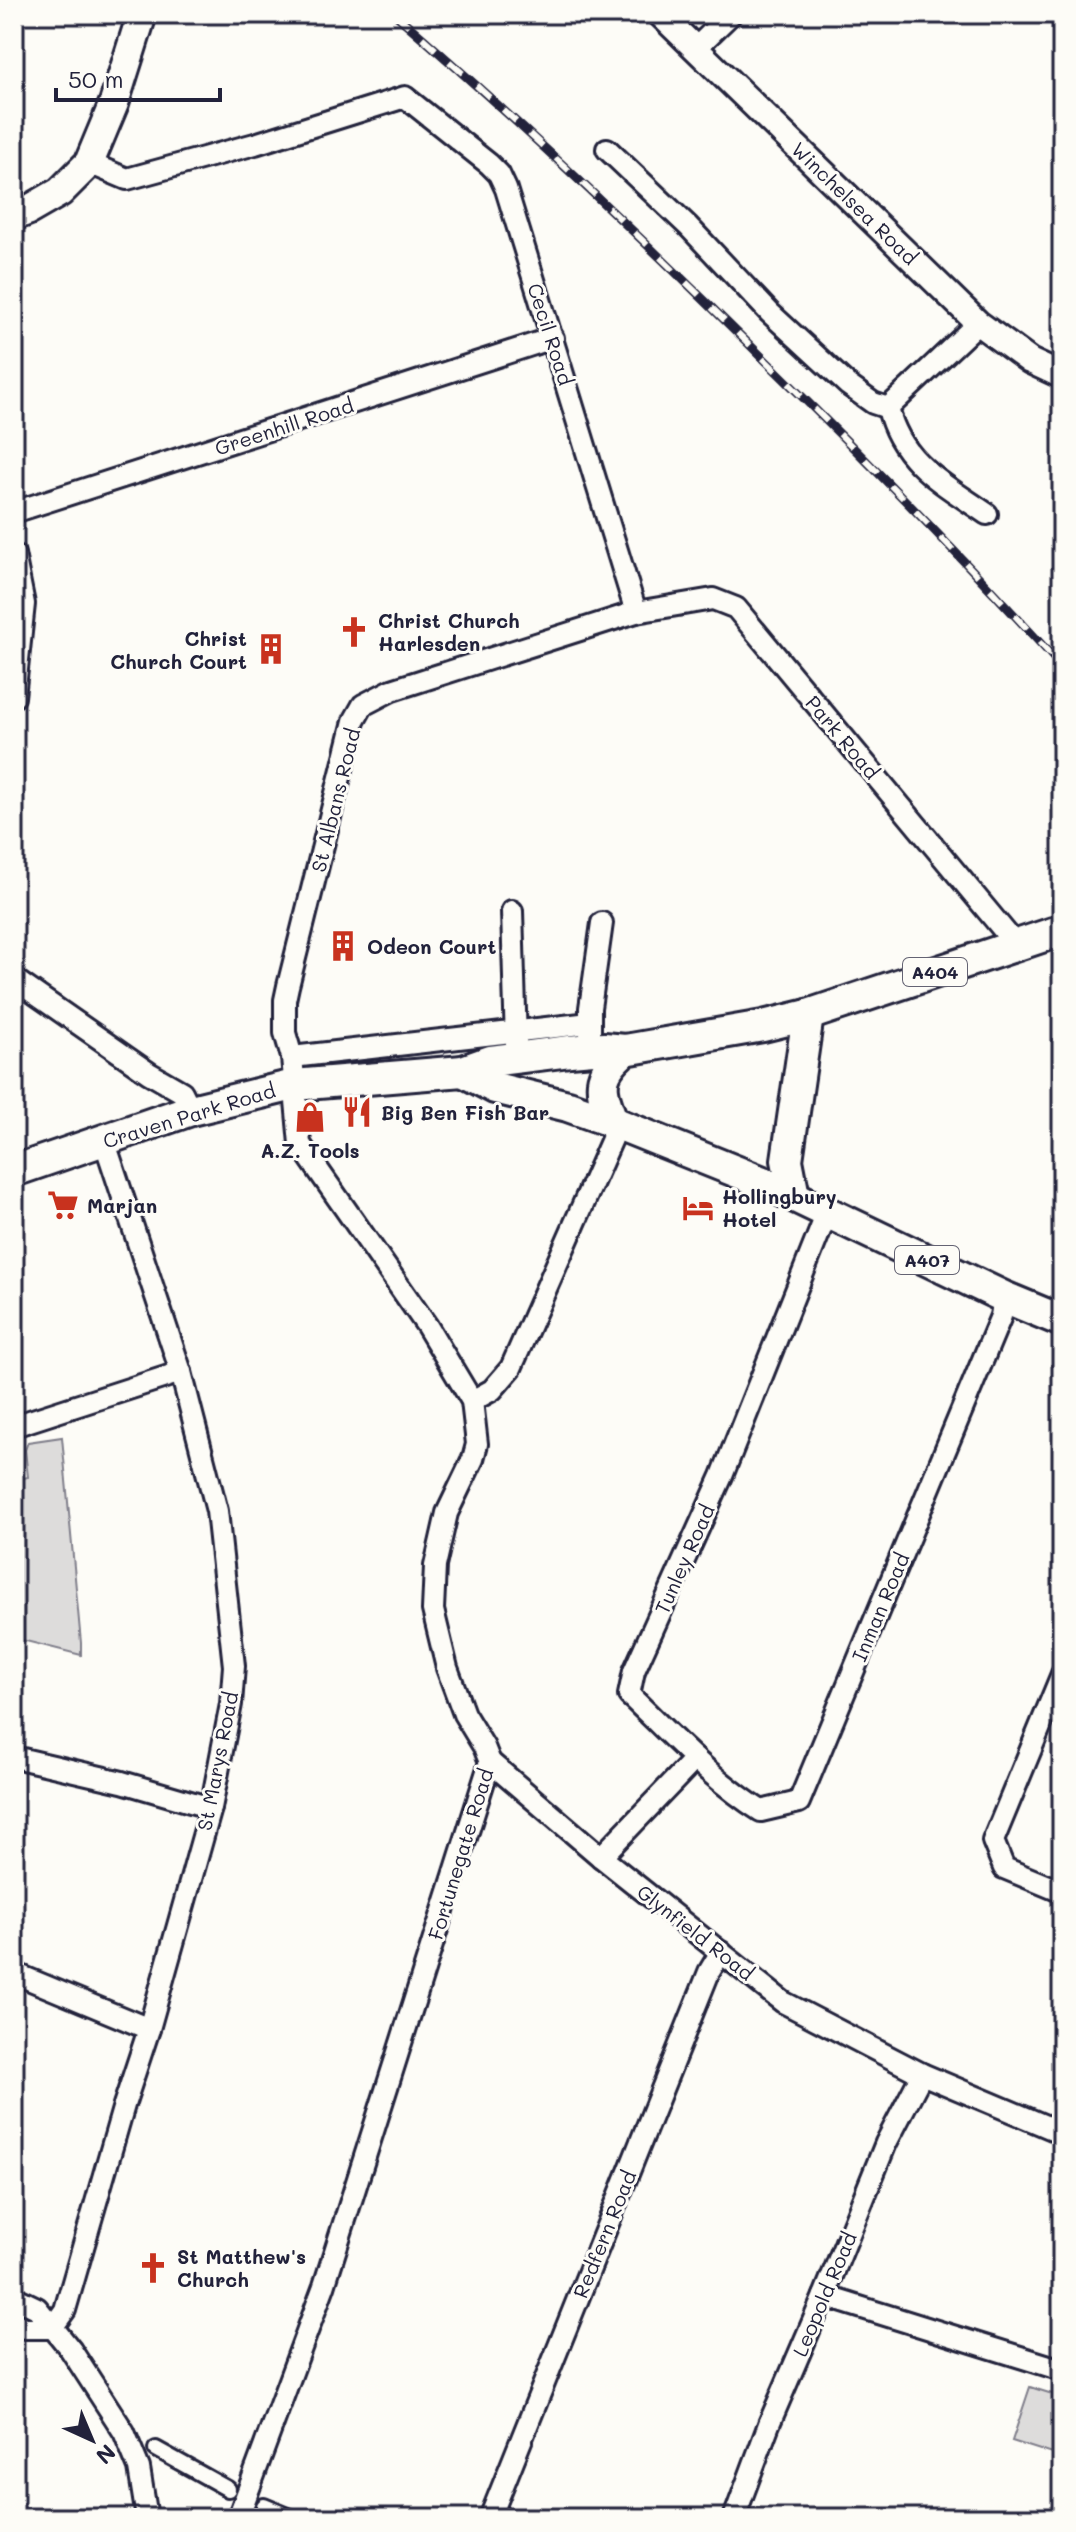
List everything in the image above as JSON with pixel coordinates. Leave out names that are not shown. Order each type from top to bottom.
[{"type":"main road","points":[[14,216],[60,192],[89,163],[114,103],[142,14]]},
{"type":"main road","name":"A404","points":[[625,1050],[808,1015],[1062,930]]},
{"type":"main road","points":[[794,1196],[787,1160],[808,1015]]},
{"type":"main road","points":[[763,1026],[782,1042],[801,1065]]},
{"type":"main road","name":"Craven Park Road","points":[[14,1171],[293,1071],[463,1071],[491,1061],[516,1045],[590,1036],[625,1050]]},
{"type":"main road","points":[[613,1122],[604,1100],[604,1072],[625,1050]]},
{"type":"main road","points":[[463,1071],[495,1088],[568,1106],[613,1122],[753,1180],[787,1160]]},
{"type":"main road","name":"A407","points":[[753,1180],[794,1196],[1004,1297],[1062,1321]]},
{"type":"street","name":"Winchelsea Road","points":[[660,14],[978,323],[1030,361],[1062,376]]},
{"type":"street","points":[[696,48],[731,14]]},
{"type":"street","name":"Cecil Road","points":[[89,163],[127,179],[255,144],[405,97],[499,174],[553,338],[636,612]]},
{"type":"street","points":[[607,149],[688,226],[770,313],[848,385],[873,403],[888,408]]},
{"type":"street","points":[[888,408],[978,323]]},
{"type":"street","name":"Greenhill Road","points":[[14,512],[553,338]]},
{"type":"street","points":[[888,408],[893,429],[918,466],[987,514]]},
{"type":"street","points":[[14,554],[24,604],[15,691]]},
{"type":"street","name":"Park Road","points":[[636,612],[713,599],[736,608],[1016,945]]},
{"type":"street","name":"St Albans Road","points":[[472,1401],[427,1326],[300,1144],[293,1071],[285,1033],[285,1000],[351,735],[363,705],[416,682],[636,612]]},
{"type":"street","points":[[512,911],[516,1045]]},
{"type":"street","points":[[590,1036],[602,923]]},
{"type":"street","points":[[14,979],[149,1073],[182,1092],[191,1110]]},
{"type":"street","name":"Craven Park Road","points":[[293,1071],[516,1045]]},
{"type":"street","points":[[472,1401],[492,1390],[511,1368],[612,1139],[613,1122]]},
{"type":"street","name":"St Marys Road","points":[[52,2328],[65,2310],[211,1808],[231,1704],[234,1666],[217,1511],[181,1372],[104,1140]]},
{"type":"street","name":"Tunley Road","points":[[695,1759],[629,1695],[634,1671],[722,1476],[827,1213]]},
{"type":"street","name":"Inman Road","points":[[695,1759],[761,1811],[799,1802],[1001,1316],[1004,1297]]},
{"type":"street","points":[[14,1426],[181,1372]]},
{"type":"street","name":"Fortunegate Road","points":[[238,2518],[324,2286],[490,1762],[464,1714],[447,1668],[433,1610],[435,1566],[447,1513],[477,1444],[472,1401]]},
{"type":"street","points":[[1062,1674],[993,1841],[1004,1868],[1062,1892]]},
{"type":"street","points":[[14,1757],[122,1782],[211,1808]]},
{"type":"street","points":[[601,1857],[695,1759]]},
{"type":"street","name":"Glynfield Road","points":[[490,1762],[601,1857],[783,2002],[922,2074],[1062,2133]]},
{"type":"street","name":"Redfern Road","points":[[490,2518],[709,1972],[721,1952]]},
{"type":"street","points":[[14,1973],[149,2029]]},
{"type":"street","name":"Leopold Road","points":[[734,2518],[769,2424],[886,2143],[922,2074]]},
{"type":"street","points":[[824,2296],[1062,2370]]},
{"type":"street","points":[[14,2297],[37,2308],[71,2350],[132,2447],[139,2468],[147,2518]]},
{"type":"street","points":[[14,2323],[25,2328],[52,2328]]},
{"type":"street","points":[[156,2449],[228,2489]]},
{"type":"street","points":[[264,2506],[293,2518]]},
{"type":"shaded area","points":[[62,1437],[81,1655],[14,1638],[14,1480],[28,1477],[25,1450],[28,1442]]},
{"type":"shaded area","points":[[1030,2387],[1062,2397],[1062,2457],[1012,2441]]},
{"type":"railway","points":[[395,14],[537,141],[722,317],[917,512],[1062,667]]},
{"type":"place","name":"Christ Church Harlesden","points":[[354,632]]},
{"type":"place","name":"Christ Church Court","points":[[271,649]]},
{"type":"place","name":"Odeon Court","points":[[343,946]]},
{"type":"place","name":"Big Ben Fish Bar","points":[[357,1112]]},
{"type":"place","name":"A.Z. Tools","points":[[310,1117]]},
{"type":"place","name":"Marjan","points":[[63,1205]]},
{"type":"place","name":"Hollingbury Hotel","points":[[698,1208]]},
{"type":"place","name":"St Matthew's Church","points":[[153,2268]]}]
